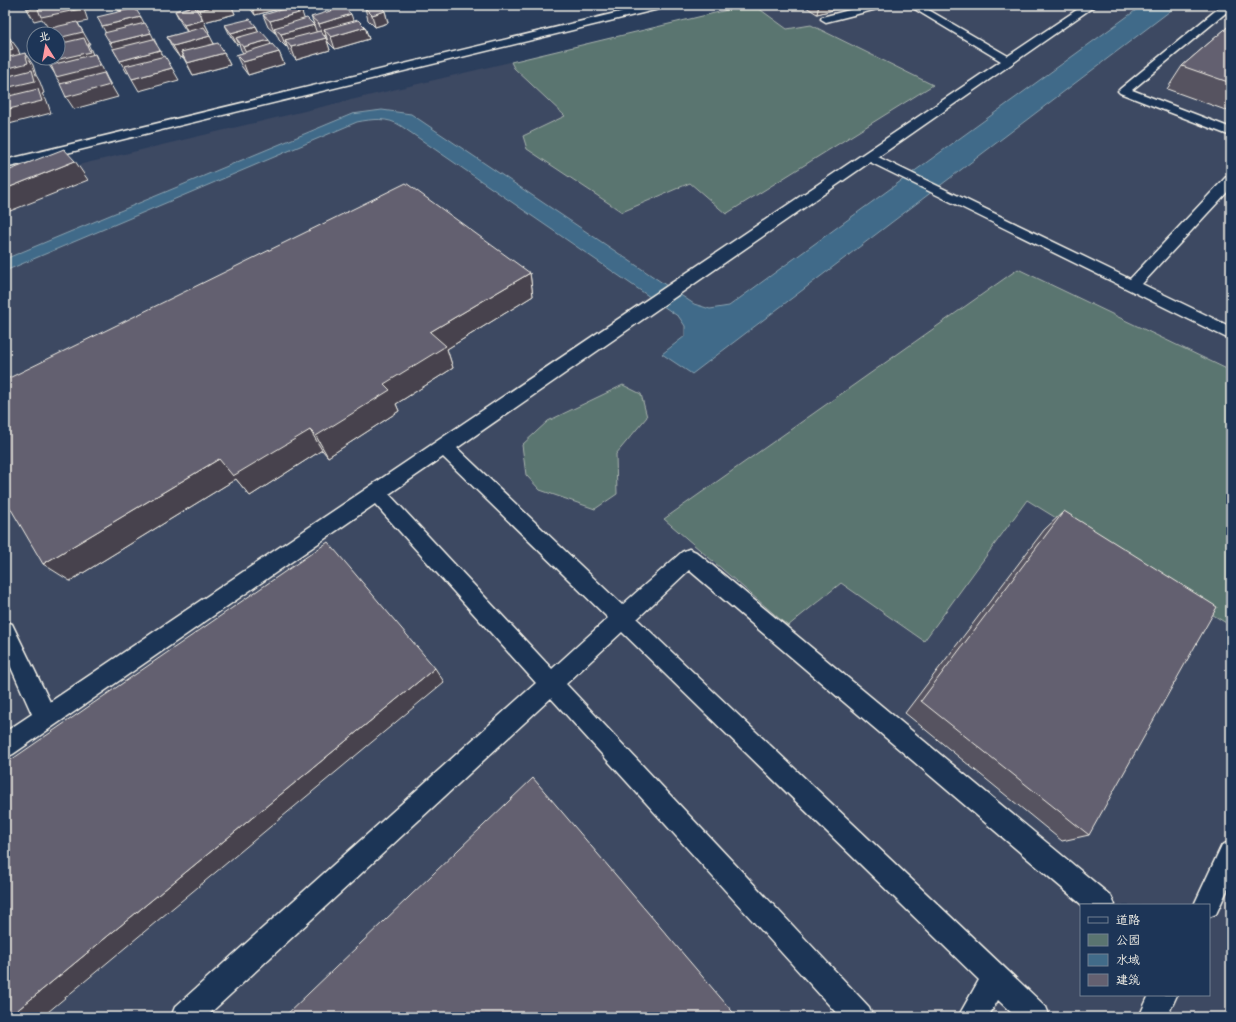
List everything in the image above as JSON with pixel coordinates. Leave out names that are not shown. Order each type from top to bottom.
[{"type":"street","points":[[5,164],[663,5]]},
{"type":"lane","points":[[826,19],[881,5]]},
{"type":"lane","points":[[913,5],[1009,61]]},
{"type":"lane","points":[[5,746],[1091,5]]},
{"type":"lane","points":[[1212,5],[1228,10]]},
{"type":"lane","points":[[1228,10],[1124,91],[1231,132]]},
{"type":"lane","points":[[869,157],[1231,334]]},
{"type":"lane","points":[[1132,286],[1231,180]]},
{"type":"lane","points":[[444,447],[1036,1017]]},
{"type":"lane","points":[[376,493],[859,1017]]},
{"type":"lane","points":[[186,1017],[689,558],[1101,904]]},
{"type":"lane","points":[[5,631],[46,718]]},
{"type":"lane","points":[[1206,904],[1231,854]]},
{"type":"lane","points":[[972,1017],[995,979]]},
{"type":"lane","points":[[1153,1017],[1163,996]]},
{"type":"shaded area","points":[[748,5],[1231,5],[1231,1017],[5,1017],[5,194],[74,166]]},
{"type":"green space","points":[[748,5],[754,5],[787,29],[811,25],[933,85],[726,214],[690,183],[622,212],[527,149],[523,136],[565,116],[514,68],[511,62]]},
{"type":"green space","points":[[1018,269],[1231,371],[1231,626],[1027,500],[924,641],[841,583],[788,626],[664,519]]},
{"type":"green space","points":[[623,385],[641,394],[647,417],[616,454],[617,494],[595,509],[540,490],[526,475],[522,445],[548,421]]},
{"type":"water","points":[[1143,5],[1178,5],[692,374],[662,354],[685,336],[685,326],[679,317],[401,126],[385,120],[357,122],[5,271],[5,259],[352,114],[382,110],[411,114],[694,304],[710,309],[729,306]]},
{"type":"building","points":[[25,5],[43,5],[27,9]]},
{"type":"building","points":[[57,5],[80,5],[81,9],[41,17],[38,9]]},
{"type":"building","points":[[195,5],[220,5],[199,10]]},
{"type":"building","points":[[379,5],[385,11],[372,15],[365,8]]},
{"type":"building","points":[[194,6],[203,20],[184,25],[175,11]]},
{"type":"building","points":[[295,6],[302,12],[270,21],[263,15]]},
{"type":"building","points":[[343,7],[351,14],[319,24],[311,17]]},
{"type":"building","points":[[135,8],[141,17],[102,26],[97,17]]},
{"type":"building","points":[[307,18],[314,25],[281,34],[274,28]]},
{"type":"building","points":[[250,19],[256,26],[231,33],[225,25]]},
{"type":"building","points":[[358,20],[365,27],[331,37],[324,29]]},
{"type":"building","points":[[77,22],[83,32],[66,36],[66,26],[60,26]]},
{"type":"building","points":[[145,23],[151,33],[110,43],[104,33]]},
{"type":"building","points":[[1231,24],[1231,83],[1182,66]]},
{"type":"building","points":[[204,27],[210,36],[173,46],[167,37]]},
{"type":"building","points":[[261,31],[269,40],[243,47],[236,38]]},
{"type":"building","points":[[320,31],[326,38],[291,47],[285,40]]},
{"type":"building","points":[[9,37],[13,49],[5,51],[5,38]]},
{"type":"building","points":[[84,38],[90,52],[66,58],[66,42]]},
{"type":"building","points":[[153,39],[160,50],[120,61],[113,49]]},
{"type":"building","points":[[218,43],[224,53],[187,63],[181,52]]},
{"type":"building","points":[[272,44],[279,52],[243,62],[236,55]]},
{"type":"building","points":[[25,53],[26,64],[5,69],[5,58]]},
{"type":"building","points":[[95,54],[100,66],[56,77],[51,66],[66,66],[66,61]]},
{"type":"building","points":[[165,56],[172,68],[132,79],[125,66]]},
{"type":"building","points":[[32,70],[35,81],[5,88],[5,77]]},
{"type":"building","points":[[104,73],[110,85],[66,97],[60,84]]},
{"type":"building","points":[[38,89],[42,101],[5,110],[5,97]]},
{"type":"building","points":[[64,149],[75,161],[5,189],[5,172]]},
{"type":"building","points":[[406,183],[530,273],[430,332],[446,346],[384,384],[390,390],[316,436],[310,430],[233,476],[219,459],[43,564],[5,499],[5,380]]},
{"type":"building","points":[[1064,511],[1217,607],[1089,835],[921,701]]},
{"type":"building","points":[[328,542],[435,668],[9,1017],[5,1017],[5,764]]},
{"type":"building","points":[[533,778],[737,1017],[284,1017]]}]
